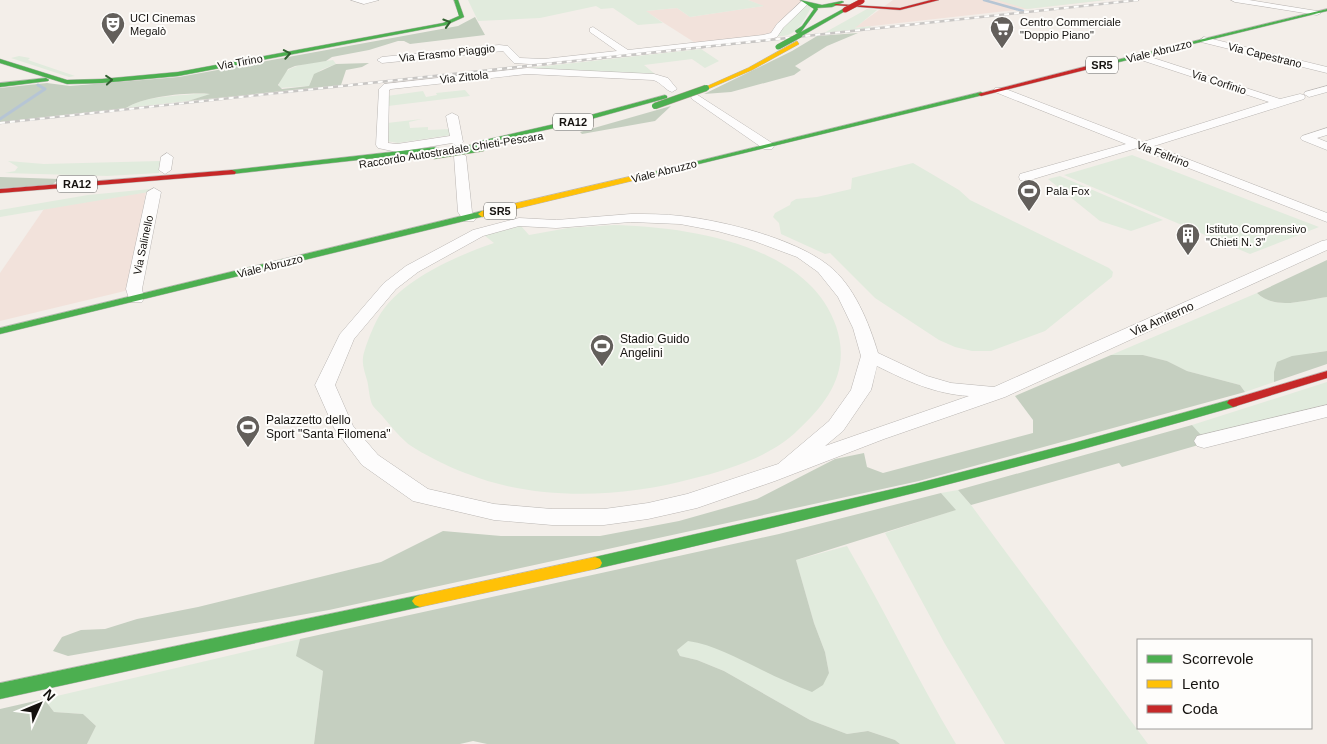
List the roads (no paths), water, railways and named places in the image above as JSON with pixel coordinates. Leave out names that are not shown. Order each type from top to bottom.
[{"type":"main road","name":"Via Tirino","points":[[0,61],[61,80],[89,82],[164,76],[439,26],[462,17],[456,0]]},
{"type":"main road","points":[[807,3],[854,4],[900,10],[936,0]]},
{"type":"main road","points":[[804,34],[804,27],[816,9],[807,3]]},
{"type":"main road","name":"Raccordo Autostradale Chieti-Pescara","points":[[0,197],[323,169],[572,128],[655,106],[699,91],[750,69],[854,4]]},
{"type":"main road","name":"Viale Abruzzo","points":[[493,219],[768,146],[1323,12]]},
{"type":"main road","name":"Raccordo Autostradale Chieti-Pescara","points":[[481,144],[573,122],[668,93],[699,91],[736,69],[804,34]]},
{"type":"main road","points":[[1,85],[23,78],[32,72]]},
{"type":"main road","points":[[1,85],[61,80]]},
{"type":"main road","name":"Raccordo Autostradale Chieti-Pescara","points":[[0,191],[154,185],[435,152]]},
{"type":"main road","points":[[41,176],[137,176],[154,185]]},
{"type":"main road","points":[[50,199],[123,187]]},
{"type":"main road","name":"Viale Abruzzo","points":[[0,331],[136,298],[470,223]]},
{"type":"main road","points":[[0,690],[508,583],[863,503],[1005,468],[1327,374]]},
{"type":"street","points":[[355,0],[364,2],[375,0]]},
{"type":"street","points":[[1235,0],[1323,12]]},
{"type":"street","name":"Via Erasmo Piaggio","points":[[382,60],[505,48],[517,61],[531,62],[770,36],[774,35],[780,26],[807,3]]},
{"type":"street","points":[[593,30],[626,53]]},
{"type":"street","name":"Via Capestrano","points":[[1204,40],[1327,70]]},
{"type":"street","name":"Via Corfinio","points":[[1138,56],[1280,102]]},
{"type":"street","name":"Via Zittola","points":[[452,116],[457,141],[397,148],[382,145],[384,89],[388,86],[527,70],[654,77],[664,80],[668,93]]},
{"type":"street","points":[[1025,176],[1139,145],[1327,89]]},
{"type":"street","name":"Via Feltrino","points":[[1000,90],[1327,218]]},
{"type":"street","points":[[699,91],[768,146]]},
{"type":"street","points":[[1327,131],[1306,138],[1327,146]]},
{"type":"street","points":[[460,156],[465,212],[470,223],[493,219],[556,224],[631,218],[680,220],[719,227],[759,238],[802,254],[824,268],[846,296],[862,328],[870,356],[861,390],[836,426],[786,468]]},
{"type":"street","name":"Via Salinello","points":[[136,298],[134,289],[154,185]]},
{"type":"street","name":"Via Amiterno","points":[[493,219],[478,233],[412,269],[390,286],[346,338],[325,385],[344,428],[370,460],[421,495],[494,512],[552,517],[604,517],[648,511],[689,502],[786,468],[998,393],[1327,244]]},
{"type":"street","points":[[870,356],[920,380],[949,389],[998,393]]},
{"type":"street","points":[[1204,441],[1327,410]]},
{"type":"waterway","points":[[984,0],[1023,11]]},
{"type":"waterway","points":[[0,119],[45,89],[38,85]]},
{"type":"railway","points":[[0,123],[1138,0]]},
{"type":"place","name":"UCI Cinemas Megalò","points":[[113,45]]},
{"type":"place","name":"Centro Commerciale \"Doppio Piano\"","points":[[1002,49]]},
{"type":"place","name":"Pala Fox","points":[[1029,212]]},
{"type":"place","name":"Istituto Comprensivo \"Chieti N. 3\"","points":[[1188,256]]},
{"type":"place","name":"Stadio Guido Angelini","points":[[602,367]]},
{"type":"place","name":"Palazzetto dello Sport \"Santa Filomena\"","points":[[248,448]]}]
